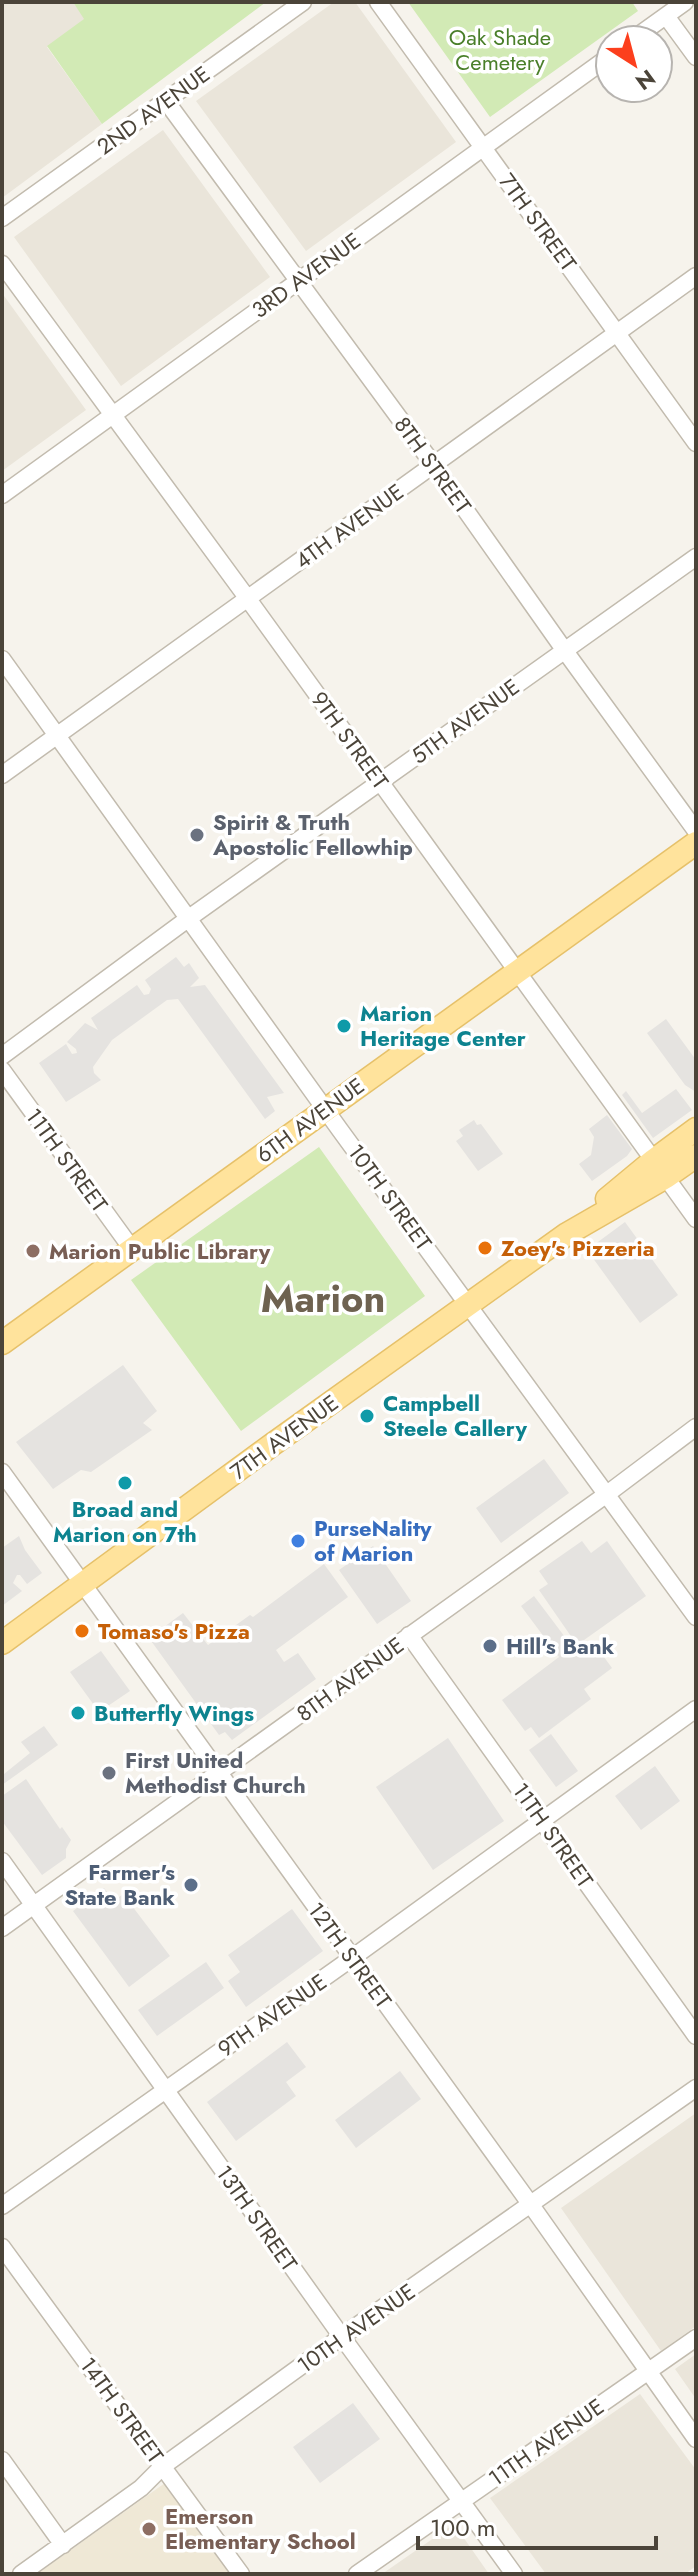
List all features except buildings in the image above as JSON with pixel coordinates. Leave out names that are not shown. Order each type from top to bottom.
[{"type":"main road","name":"6TH AVENUE","points":[[2,1343],[696,843]]},
{"type":"main road","name":"7TH AVENUE","points":[[2,1643],[660,1168],[696,1129]]},
{"type":"main road","name":"7TH AVENUE","points":[[660,1168],[696,1156]]},
{"type":"street","name":"2ND AVENUE","points":[[2,218],[303,2]]},
{"type":"street","name":"7TH STREET","points":[[378,2],[696,443]]},
{"type":"street","points":[[655,24],[685,2]]},
{"type":"street","points":[[666,16],[696,57]]},
{"type":"street","name":"3RD AVENUE","points":[[2,495],[594,68]]},
{"type":"street","name":"8TH STREET","points":[[166,101],[433,464],[696,831]]},
{"type":"street","name":"9TH STREET","points":[[2,264],[696,1219]]},
{"type":"street","name":"4TH AVENUE","points":[[2,775],[696,276]]},
{"type":"street","name":"5TH AVENUE","points":[[2,1056],[189,918],[696,557]]},
{"type":"street","name":"10TH STREET","points":[[2,659],[696,1617]]},
{"type":"street","name":"11TH STREET","points":[[2,1070],[132,1249]]},
{"type":"street","name":"8TH AVENUE","points":[[2,1928],[696,1427]]},
{"type":"street","name":"12TH STREET","points":[[2,1472],[696,2439]]},
{"type":"street","name":"11TH STREET","points":[[409,1635],[696,2036]]},
{"type":"street","name":"9TH AVENUE","points":[[2,2206],[696,1709]]},
{"type":"street","name":"13TH STREET","points":[[2,1861],[514,2574]]},
{"type":"street","name":"10TH AVENUE","points":[[21,2574],[341,2337],[696,2088]]},
{"type":"street","name":"14TH STREET","points":[[2,2247],[241,2574]]},
{"type":"street","name":"11TH AVENUE","points":[[357,2574],[696,2338]]},
{"type":"street","points":[[2,2460],[63,2545]]},
{"type":"shaded area","points":[[2,2],[73,2],[85,19],[47,47],[102,124],[2,198]]},
{"type":"shaded area","points":[[334,2],[355,2],[456,142],[306,251],[196,101]]},
{"type":"shaded area","points":[[163,130],[270,277],[121,386],[14,237]]},
{"type":"shaded area","points":[[2,293],[86,410],[2,471]]},
{"type":"shaded area","points":[[176,957],[184,967],[189,963],[199,978],[190,987],[205,985],[284,1093],[267,1097],[275,1111],[265,1119],[178,999],[167,1000],[112,1040],[93,1067],[101,1080],[66,1102],[39,1063],[66,1044],[72,1054],[77,1053],[67,1042],[85,1023],[98,1030],[91,1018],[137,985],[144,995],[149,994],[151,989],[145,980]]},
{"type":"shaded area","points":[[666,1019],[696,1060],[696,1092],[685,1085],[647,1033]]},
{"type":"shaded area","points":[[676,1089],[692,1110],[653,1138],[622,1095],[626,1091],[642,1113]]},
{"type":"shaded area","points":[[607,1115],[632,1149],[592,1181],[579,1164],[591,1155],[594,1137],[589,1129]]},
{"type":"shaded area","points":[[474,1120],[477,1125],[481,1124],[503,1154],[478,1171],[456,1141],[463,1136],[459,1130]]},
{"type":"shaded area","points":[[625,1222],[678,1295],[640,1323],[587,1250]]},
{"type":"shaded area","points":[[123,1365],[157,1411],[143,1423],[152,1430],[91,1472],[81,1470],[53,1489],[16,1442]]},
{"type":"shaded area","points":[[544,1459],[569,1493],[501,1543],[476,1508]]},
{"type":"shaded area","points":[[19,1536],[42,1573],[27,1584],[17,1575],[13,1583],[22,1591],[2,1606],[2,1548]]},
{"type":"shaded area","points":[[582,1541],[591,1553],[607,1541],[646,1596],[577,1645],[539,1590],[548,1584],[539,1571]]},
{"type":"shaded area","points":[[373,1546],[411,1601],[377,1624],[339,1570]]},
{"type":"shaded area","points":[[324,1564],[348,1597],[276,1650],[284,1662],[298,1653],[316,1679],[232,1740],[225,1732],[219,1735],[149,1638],[183,1613],[208,1645],[250,1615],[253,1617]]},
{"type":"shaded area","points":[[534,1596],[577,1653],[593,1642],[612,1668],[584,1689],[591,1699],[539,1738],[531,1727],[525,1731],[502,1700],[559,1657],[521,1606]]},
{"type":"shaded area","points":[[101,1651],[130,1691],[99,1712],[70,1672]]},
{"type":"shaded area","points":[[44,1726],[58,1745],[2,1785],[4,1774],[30,1753],[21,1742]]},
{"type":"shaded area","points":[[551,1734],[578,1771],[556,1787],[529,1750]]},
{"type":"shaded area","points":[[448,1738],[504,1821],[433,1870],[376,1787]]},
{"type":"shaded area","points":[[655,1766],[680,1801],[641,1830],[615,1796]]},
{"type":"shaded area","points":[[26,1779],[71,1840],[66,1849],[66,1858],[42,1875],[2,1821],[2,1796]]},
{"type":"shaded area","points":[[104,1888],[114,1901],[123,1894],[170,1956],[129,1987],[73,1911]]},
{"type":"shaded area","points":[[292,1909],[323,1951],[246,2007],[228,1981],[240,1972],[228,1955]]},
{"type":"shaded area","points":[[206,1962],[224,1988],[157,2036],[138,2010]]},
{"type":"shaded area","points":[[287,2042],[306,2067],[286,2082],[296,2096],[236,2141],[207,2102]]},
{"type":"shaded area","points":[[400,2071],[421,2099],[356,2148],[335,2120]]},
{"type":"shaded area","points":[[696,2113],[696,2326],[661,2351],[561,2208]]},
{"type":"shaded area","points":[[696,2354],[696,2399],[675,2369]]},
{"type":"shaded area","points":[[640,2394],[696,2470],[696,2566],[685,2574],[546,2574],[490,2498]]},
{"type":"shaded area","points":[[353,2403],[380,2439],[320,2483],[293,2447]]},
{"type":"shaded area","name":"Emerson Elementary School","points":[[165,2483],[231,2574],[37,2574]]},
{"type":"shaded area","points":[[454,2524],[489,2574],[382,2574]]},
{"type":"green space","points":[[73,2],[266,2],[102,124],[47,46],[84,19]]},
{"type":"green space","name":"Oak Shade Cemetery","points":[[408,2],[632,2],[638,11],[620,24],[594,24],[594,43],[490,117]]},
{"type":"green space","points":[[319,1147],[425,1296],[241,1431],[131,1280]]},
{"type":"place","name":"Spirit & Truth Apostolic Fellowhip","points":[[197,835]]},
{"type":"place","name":"Marion Heritage Center","points":[[344,1026]]},
{"type":"place","name":"Zoey's Pizzeria","points":[[485,1248]]},
{"type":"place","name":"Marion Public Library","points":[[33,1251]]},
{"type":"place","name":"Campbell Steele Callery","points":[[367,1416]]},
{"type":"place","name":"Broad and Marion on 7th","points":[[125,1483]]},
{"type":"place","name":"PurseNality of Marion","points":[[298,1541]]},
{"type":"place","name":"Tomaso's Pizza","points":[[82,1631]]},
{"type":"place","name":"Hill's Bank","points":[[490,1646]]},
{"type":"place","name":"Butterfly Wings","points":[[78,1713]]},
{"type":"place","name":"First United Methodist Church","points":[[109,1773]]},
{"type":"place","name":"Farmer's State Bank","points":[[191,1885]]},
{"type":"place","name":"Emerson Elementary School","points":[[149,2529]]},
{"type":"district","name":"Marion","points":[[323,1299]]}]
